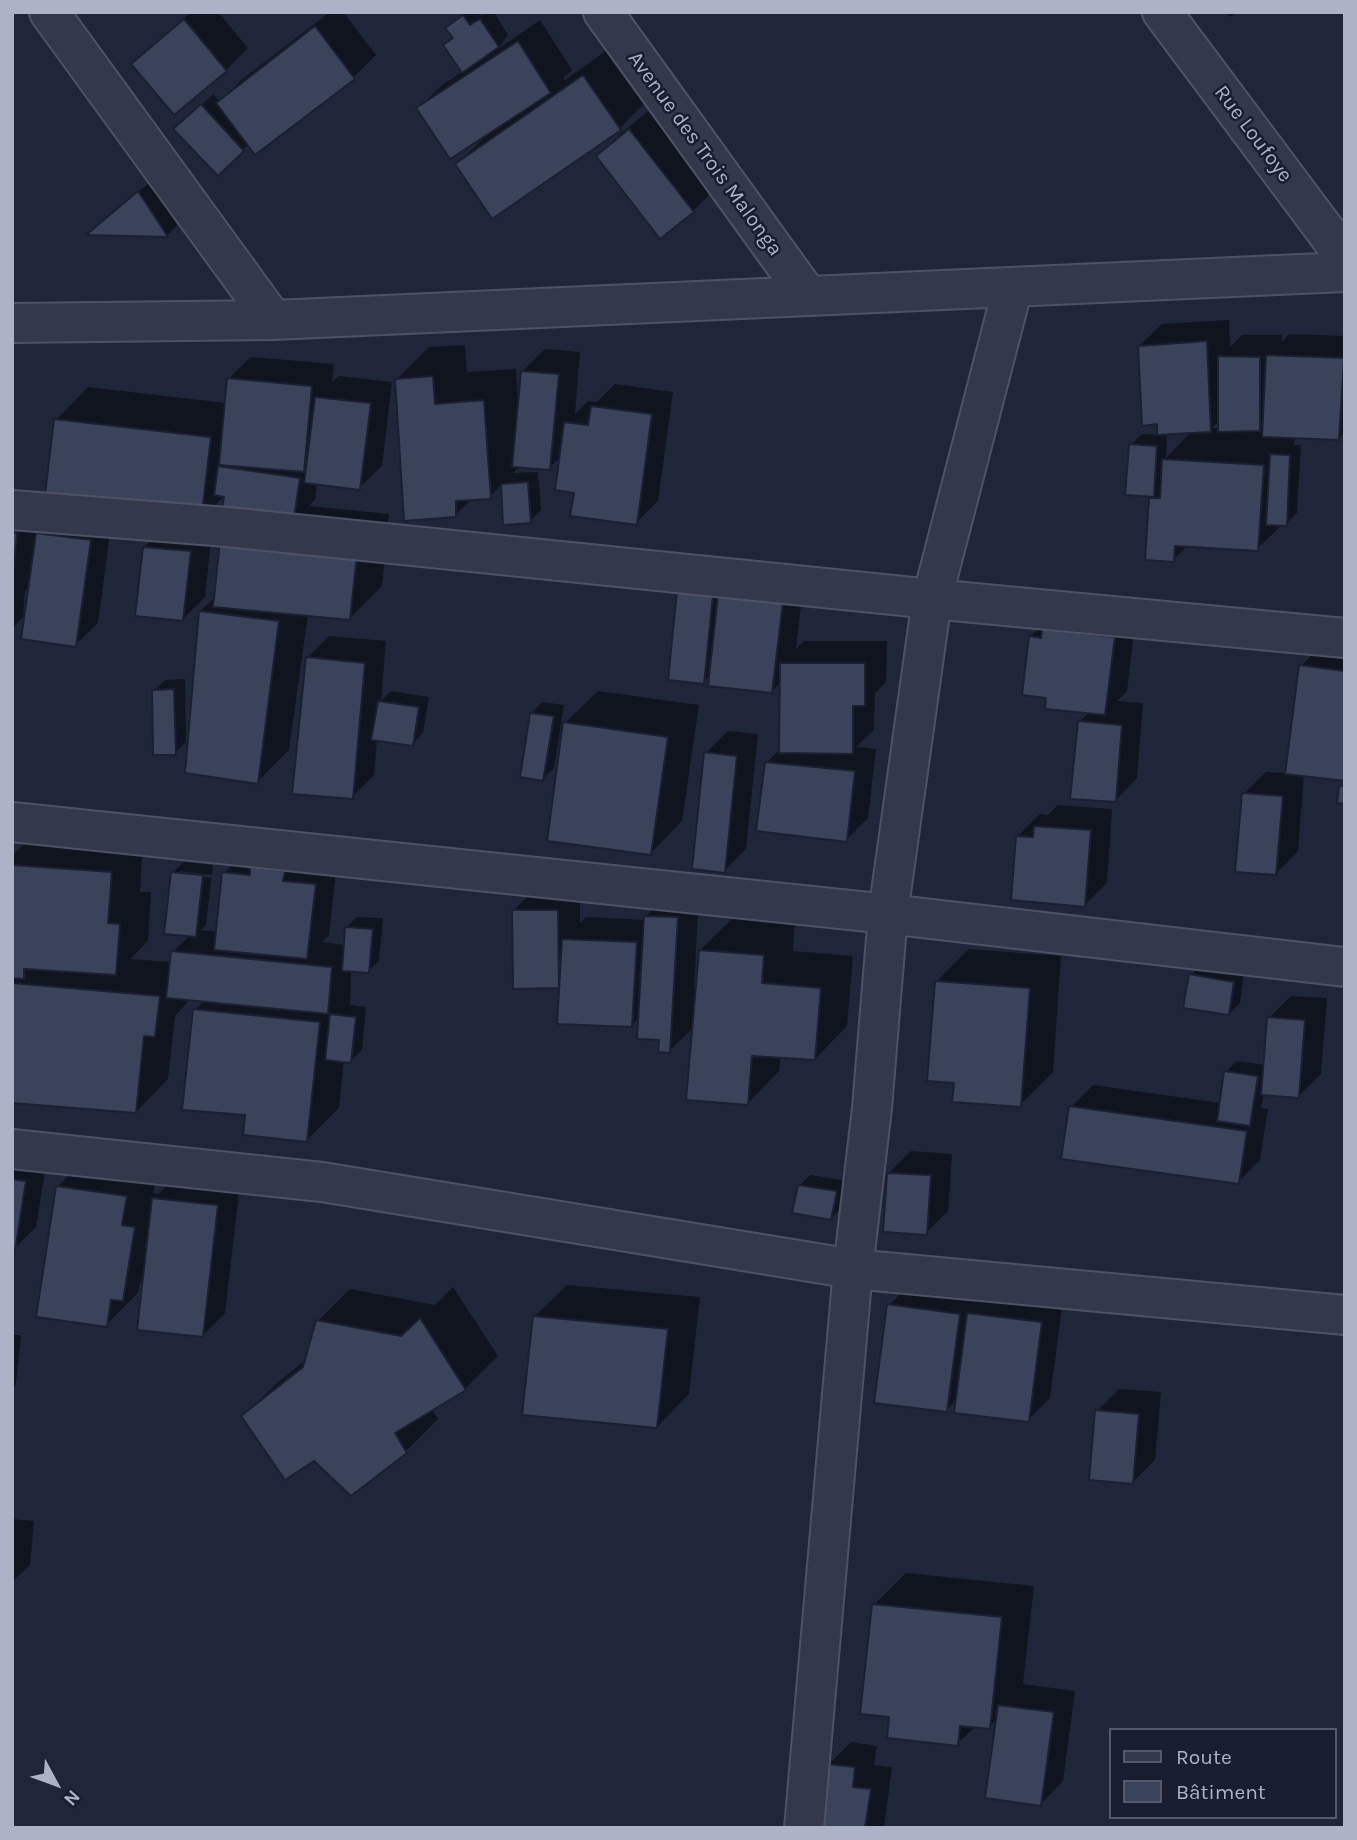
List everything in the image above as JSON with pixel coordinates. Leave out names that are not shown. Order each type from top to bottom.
[{"type":"street","points":[[49,12],[273,320]]},
{"type":"street","name":"Avenue des Trois Malonga","points":[[603,12],[808,296]]},
{"type":"street","name":"Rue Loufoye","points":[[1162,12],[1345,257]]},
{"type":"street","points":[[12,323],[273,320],[1345,272]]},
{"type":"street","points":[[804,1828],[853,1269],[872,1108],[888,914],[932,599],[1013,287]]},
{"type":"street","points":[[12,510],[227,527],[1345,638]]},
{"type":"street","points":[[12,822],[888,914],[1345,967]]},
{"type":"street","points":[[12,1149],[322,1182],[853,1269],[1345,1315]]},
{"type":"building","points":[[463,15],[470,25],[480,19],[499,47],[462,73],[443,45],[453,38],[445,28]]},
{"type":"building","points":[[184,19],[227,71],[174,115],[131,64]]},
{"type":"building","points":[[315,26],[355,79],[255,155],[216,103]]},
{"type":"building","points":[[518,41],[551,93],[450,159],[416,108]]},
{"type":"building","points":[[583,75],[621,130],[492,219],[455,164]]},
{"type":"building","points":[[201,104],[244,151],[218,176],[173,129]]},
{"type":"building","points":[[629,129],[694,212],[660,239],[596,156]]},
{"type":"building","points":[[138,191],[168,237],[86,235]]},
{"type":"building","points":[[1207,341],[1211,432],[1157,435],[1157,424],[1142,426],[1138,346]]},
{"type":"building","points":[[1266,355],[1344,358],[1339,440],[1262,437]]},
{"type":"building","points":[[1218,356],[1260,357],[1260,431],[1218,432]]},
{"type":"building","points":[[521,371],[559,374],[550,470],[512,467]]},
{"type":"building","points":[[433,376],[435,404],[484,400],[491,499],[456,501],[456,517],[404,521],[395,379]]},
{"type":"building","points":[[227,378],[312,386],[304,472],[219,465]]},
{"type":"building","points":[[315,397],[371,403],[360,490],[304,483]]},
{"type":"building","points":[[591,406],[652,414],[637,525],[570,516],[574,493],[555,490],[564,422],[588,425]]},
{"type":"building","points":[[54,419],[211,437],[201,521],[44,503]]},
{"type":"building","points":[[1129,444],[1157,446],[1154,497],[1125,495]]},
{"type":"building","points":[[1270,454],[1290,455],[1287,526],[1266,525]]},
{"type":"building","points":[[1162,459],[1264,465],[1258,551],[1175,546],[1174,562],[1145,560],[1149,498],[1160,498]]},
{"type":"building","points":[[218,466],[300,478],[293,524],[221,514],[224,497],[214,495]]},
{"type":"building","points":[[528,482],[531,523],[503,525],[501,484]]},
{"type":"building","points":[[221,532],[358,545],[350,620],[213,607]]},
{"type":"building","points":[[12,533],[17,533],[12,583]]},
{"type":"building","points":[[36,533],[91,540],[76,647],[21,639]]},
{"type":"building","points":[[143,547],[191,551],[183,621],[135,616]]},
{"type":"building","points":[[677,591],[713,595],[704,684],[668,680]]},
{"type":"building","points":[[718,595],[783,602],[772,693],[708,686]]},
{"type":"building","points":[[199,611],[279,621],[258,784],[185,773]]},
{"type":"building","points":[[1042,629],[1115,637],[1105,715],[1045,709],[1046,698],[1022,695],[1029,636],[1041,638]]},
{"type":"building","points":[[306,657],[365,663],[353,799],[292,794]]},
{"type":"building","points":[[780,663],[865,663],[865,706],[853,706],[853,754],[779,753]]},
{"type":"building","points":[[1299,665],[1345,671],[1345,781],[1285,774]]},
{"type":"building","points":[[174,689],[176,755],[153,755],[152,690]]},
{"type":"building","points":[[378,701],[419,707],[413,746],[371,740]]},
{"type":"building","points":[[530,713],[554,716],[543,781],[520,777]]},
{"type":"building","points":[[1078,721],[1122,725],[1116,802],[1070,799]]},
{"type":"building","points":[[563,722],[668,737],[651,855],[547,841]]},
{"type":"building","points":[[704,752],[737,756],[725,873],[692,869]]},
{"type":"building","points":[[765,762],[855,771],[847,842],[756,831]]},
{"type":"building","points":[[1339,786],[1345,786],[1345,804],[1337,803]]},
{"type":"building","points":[[1242,793],[1283,796],[1276,875],[1235,872]]},
{"type":"building","points":[[1034,826],[1091,830],[1085,907],[1011,900],[1016,836],[1033,837]]},
{"type":"building","points":[[12,865],[112,872],[108,923],[120,924],[116,975],[24,969],[24,979],[12,978]]},
{"type":"building","points":[[250,867],[285,871],[283,881],[316,884],[307,959],[214,950],[222,872],[250,875]]},
{"type":"building","points":[[171,872],[203,875],[196,937],[164,934]]},
{"type":"building","points":[[512,910],[558,910],[559,988],[513,989]]},
{"type":"building","points":[[644,916],[678,917],[670,1053],[658,1052],[659,1040],[637,1039]]},
{"type":"building","points":[[345,927],[373,929],[369,973],[342,971]]},
{"type":"building","points":[[562,939],[637,942],[632,1027],[557,1024]]},
{"type":"building","points":[[699,950],[764,955],[762,983],[821,988],[815,1060],[752,1056],[748,1105],[686,1100]]},
{"type":"building","points":[[171,951],[332,967],[328,1014],[166,998]]},
{"type":"building","points":[[1189,974],[1234,982],[1229,1015],[1183,1008]]},
{"type":"building","points":[[935,981],[1030,988],[1021,1107],[952,1102],[954,1083],[927,1081]]},
{"type":"building","points":[[12,983],[160,996],[155,1037],[144,1036],[136,1113],[12,1103]]},
{"type":"building","points":[[193,1009],[320,1022],[307,1142],[243,1135],[245,1115],[182,1110]]},
{"type":"building","points":[[330,1014],[356,1017],[351,1063],[325,1060]]},
{"type":"building","points":[[1267,1017],[1305,1020],[1299,1098],[1261,1095]]},
{"type":"building","points":[[1224,1071],[1258,1076],[1250,1126],[1217,1121]]},
{"type":"building","points":[[1069,1106],[1247,1131],[1239,1184],[1061,1159]]},
{"type":"building","points":[[887,1173],[931,1175],[927,1235],[883,1232]]},
{"type":"building","points":[[12,1179],[26,1181],[15,1251],[12,1251]]},
{"type":"building","points":[[798,1185],[837,1191],[831,1220],[792,1213]]},
{"type":"building","points":[[56,1186],[127,1196],[122,1225],[135,1227],[123,1301],[111,1300],[107,1327],[36,1317]]},
{"type":"building","points":[[152,1198],[218,1205],[203,1337],[137,1330]]},
{"type":"building","points":[[887,1304],[960,1314],[947,1412],[874,1403]]},
{"type":"building","points":[[967,1313],[1042,1322],[1029,1422],[954,1413]]},
{"type":"building","points":[[533,1316],[668,1329],[657,1428],[522,1415]]},
{"type":"building","points":[[420,1318],[466,1390],[395,1433],[407,1453],[351,1496],[314,1461],[285,1480],[241,1416],[303,1367],[316,1320],[401,1336]]},
{"type":"building","points":[[1095,1410],[1139,1414],[1133,1484],[1089,1480]]},
{"type":"building","points":[[872,1604],[1002,1617],[990,1729],[960,1726],[958,1746],[887,1738],[889,1717],[860,1714]]},
{"type":"building","points":[[998,1705],[1054,1712],[1041,1806],[985,1798]]},
{"type":"building","points":[[827,1764],[855,1767],[853,1787],[871,1789],[865,1828],[818,1828]]}]
